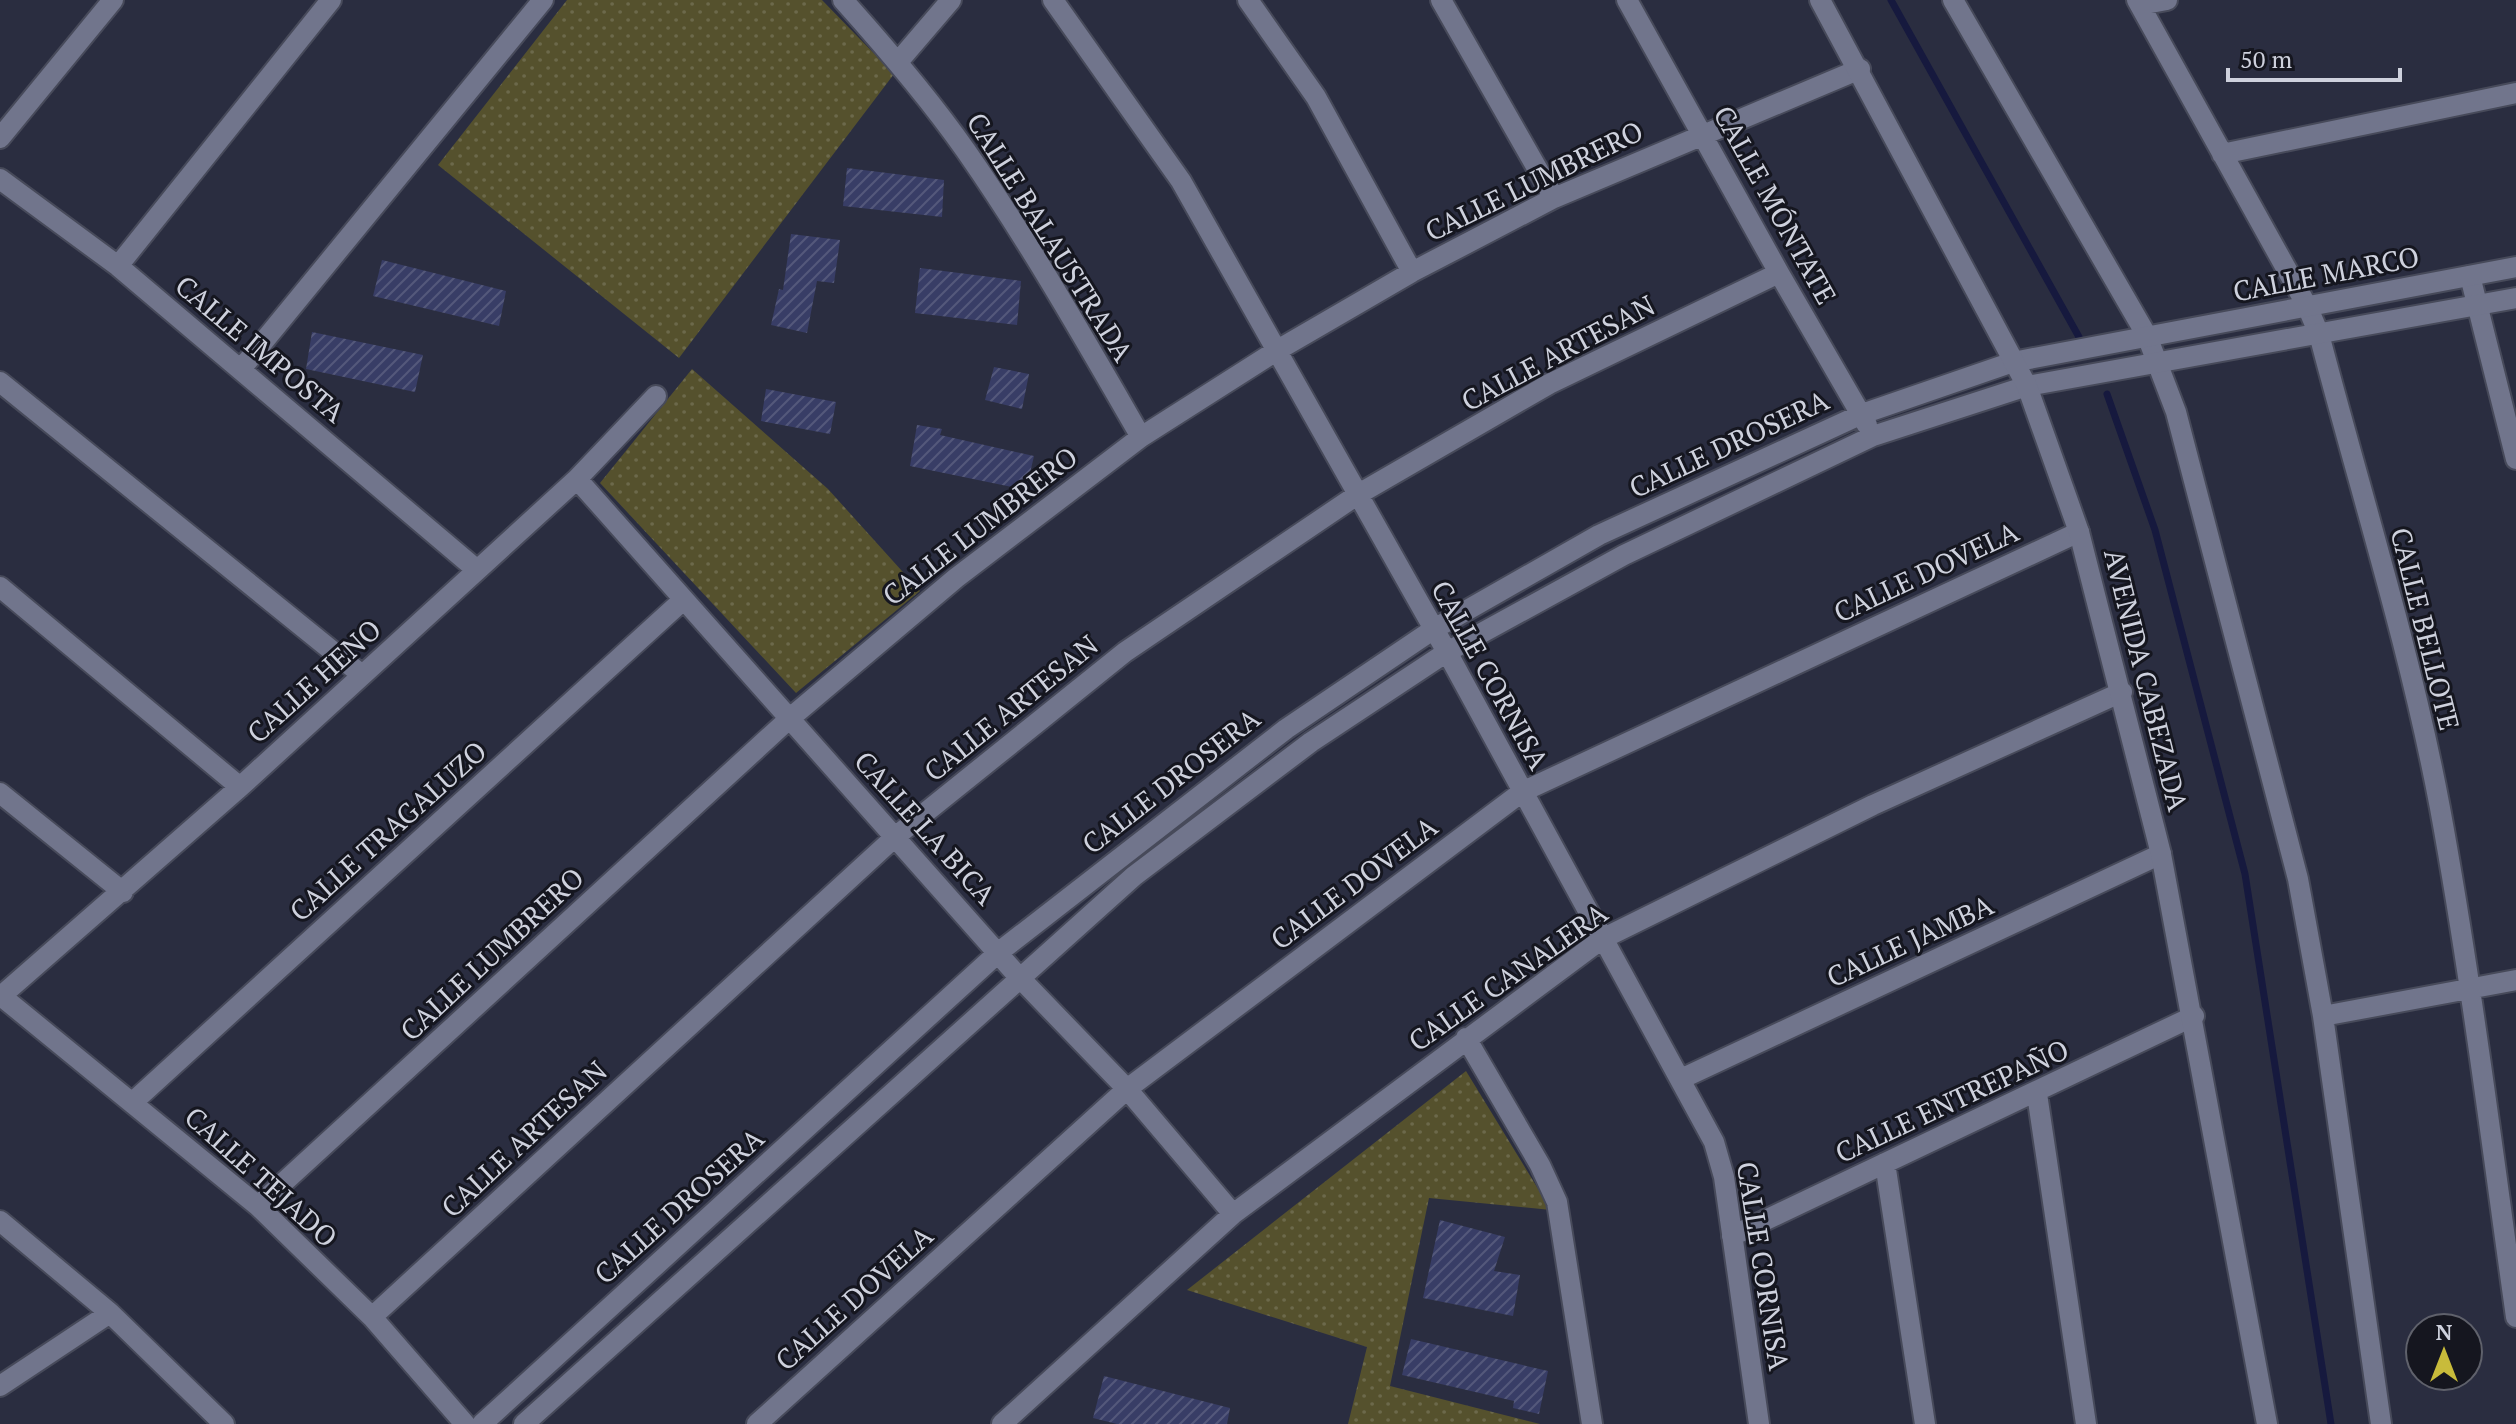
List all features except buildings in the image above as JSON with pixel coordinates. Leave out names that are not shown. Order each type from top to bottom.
[{"type":"street","points":[[0,138],[113,0]]},
{"type":"street","points":[[118,266],[331,0]]},
{"type":"street","points":[[241,369],[543,0]]},
{"type":"street","name":"CALLE BALAUSTRADA","points":[[843,0],[898,62],[965,149],[1031,248],[1141,437]]},
{"type":"street","points":[[898,62],[951,0]]},
{"type":"street","name":"CALLE CORNISA","points":[[1053,0],[1181,181],[1447,652],[1602,939],[1683,1078],[1714,1142],[1724,1177],[1759,1424]]},
{"type":"street","points":[[1248,0],[1316,97],[1412,272]]},
{"type":"street","points":[[1441,0],[1554,198]]},
{"type":"street","name":"CALLE MÓNTATE","points":[[1627,0],[1873,436]]},
{"type":"street","name":"AVENIDA CABEZADA","points":[[1820,0],[1860,69],[2027,386],[2079,532],[2161,854],[2194,1016],[2267,1424]]},
{"type":"street","points":[[1953,0],[2160,363],[2285,819],[2323,1016],[2381,1424]]},
{"type":"street","points":[[2138,3],[2167,0]]},
{"type":"street","name":"CALLE BELLOTE","points":[[2138,3],[2307,306],[2319,334],[2416,700],[2440,806],[2470,989],[2516,1317]]},
{"type":"street","name":"CALLE LUMBRERO","points":[[258,1206],[789,719],[956,578],[1141,437],[1276,351],[1412,272],[1554,198],[1860,69]]},
{"type":"street","points":[[2222,154],[2516,93]]},
{"type":"street","name":"CALLE IMPOSTA","points":[[0,179],[118,266],[477,570]]},
{"type":"street","name":"CALLE MARCO","points":[[2013,362],[2516,267]]},
{"type":"street","name":"CALLE ARTESAN","points":[[372,1317],[895,837],[1125,652],[1357,495],[1549,384],[1779,273]]},
{"type":"street","points":[[2470,276],[2516,459]]},
{"type":"street","name":"CALLE MARCO","points":[[2027,386],[2516,298]]},
{"type":"street","name":"CALLE DROSERA","points":[[482,1424],[999,952],[1286,729],[1434,629],[1599,535],[1862,414],[2013,362]]},
{"type":"street","points":[[0,382],[362,675]]},
{"type":"street","name":"CALLE DROSERA","points":[[524,1424],[1018,976],[1146,866],[1311,742],[1447,652],[1638,548],[1873,436],[2027,386]]},
{"type":"street","name":"CALLE HENO","points":[[1,996],[240,787],[577,479],[656,396]]},
{"type":"street","name":"CALLE LA BICA","points":[[577,479],[682,601],[1018,976],[1127,1089],[1233,1214]]},
{"type":"street","name":"CALLE DOVELA","points":[[757,1424],[1127,1089],[1522,792],[2079,532]]},
{"type":"street","points":[[0,587],[240,787]]},
{"type":"street","name":"CALLE TRAGALUZO","points":[[133,1102],[682,601]]},
{"type":"street","name":"CALLE CANALERA","points":[[1002,1424],[1233,1214],[1602,939],[1873,805],[2122,692]]},
{"type":"street","points":[[0,793],[123,892]]},
{"type":"street","name":"CALLE JAMBA","points":[[1683,1078],[2161,854]]},
{"type":"street","points":[[2323,1016],[2516,980]]},
{"type":"street","name":"CALLE TEJADO","points":[[1,996],[258,1206],[372,1317],[465,1424]]},
{"type":"street","name":"CALLE ENTREPAÑO","points":[[1732,1236],[2037,1094],[2194,1016]]},
{"type":"street","points":[[1466,1038],[1540,1165],[1557,1202],[1592,1424]]},
{"type":"street","points":[[2037,1094],[2086,1424]]},
{"type":"street","points":[[1885,1163],[1925,1424]]},
{"type":"street","points":[[0,1221],[110,1313],[224,1424]]},
{"type":"street","points":[[0,1386],[110,1313]]},
{"type":"shaded area","points":[[567,0],[822,0],[894,74],[679,358],[438,165]]},
{"type":"shaded area","points":[[692,369],[828,489],[920,591],[796,693],[600,483]]},
{"type":"shaded area","points":[[1466,1071],[1551,1210],[1429,1198],[1390,1386],[1540,1424],[1348,1424],[1367,1347],[1187,1290]]},
{"type":"waterway","points":[[1891,0],[2079,337]]},
{"type":"waterway","points":[[2107,394],[2155,530],[2245,874],[2331,1424]]}]
